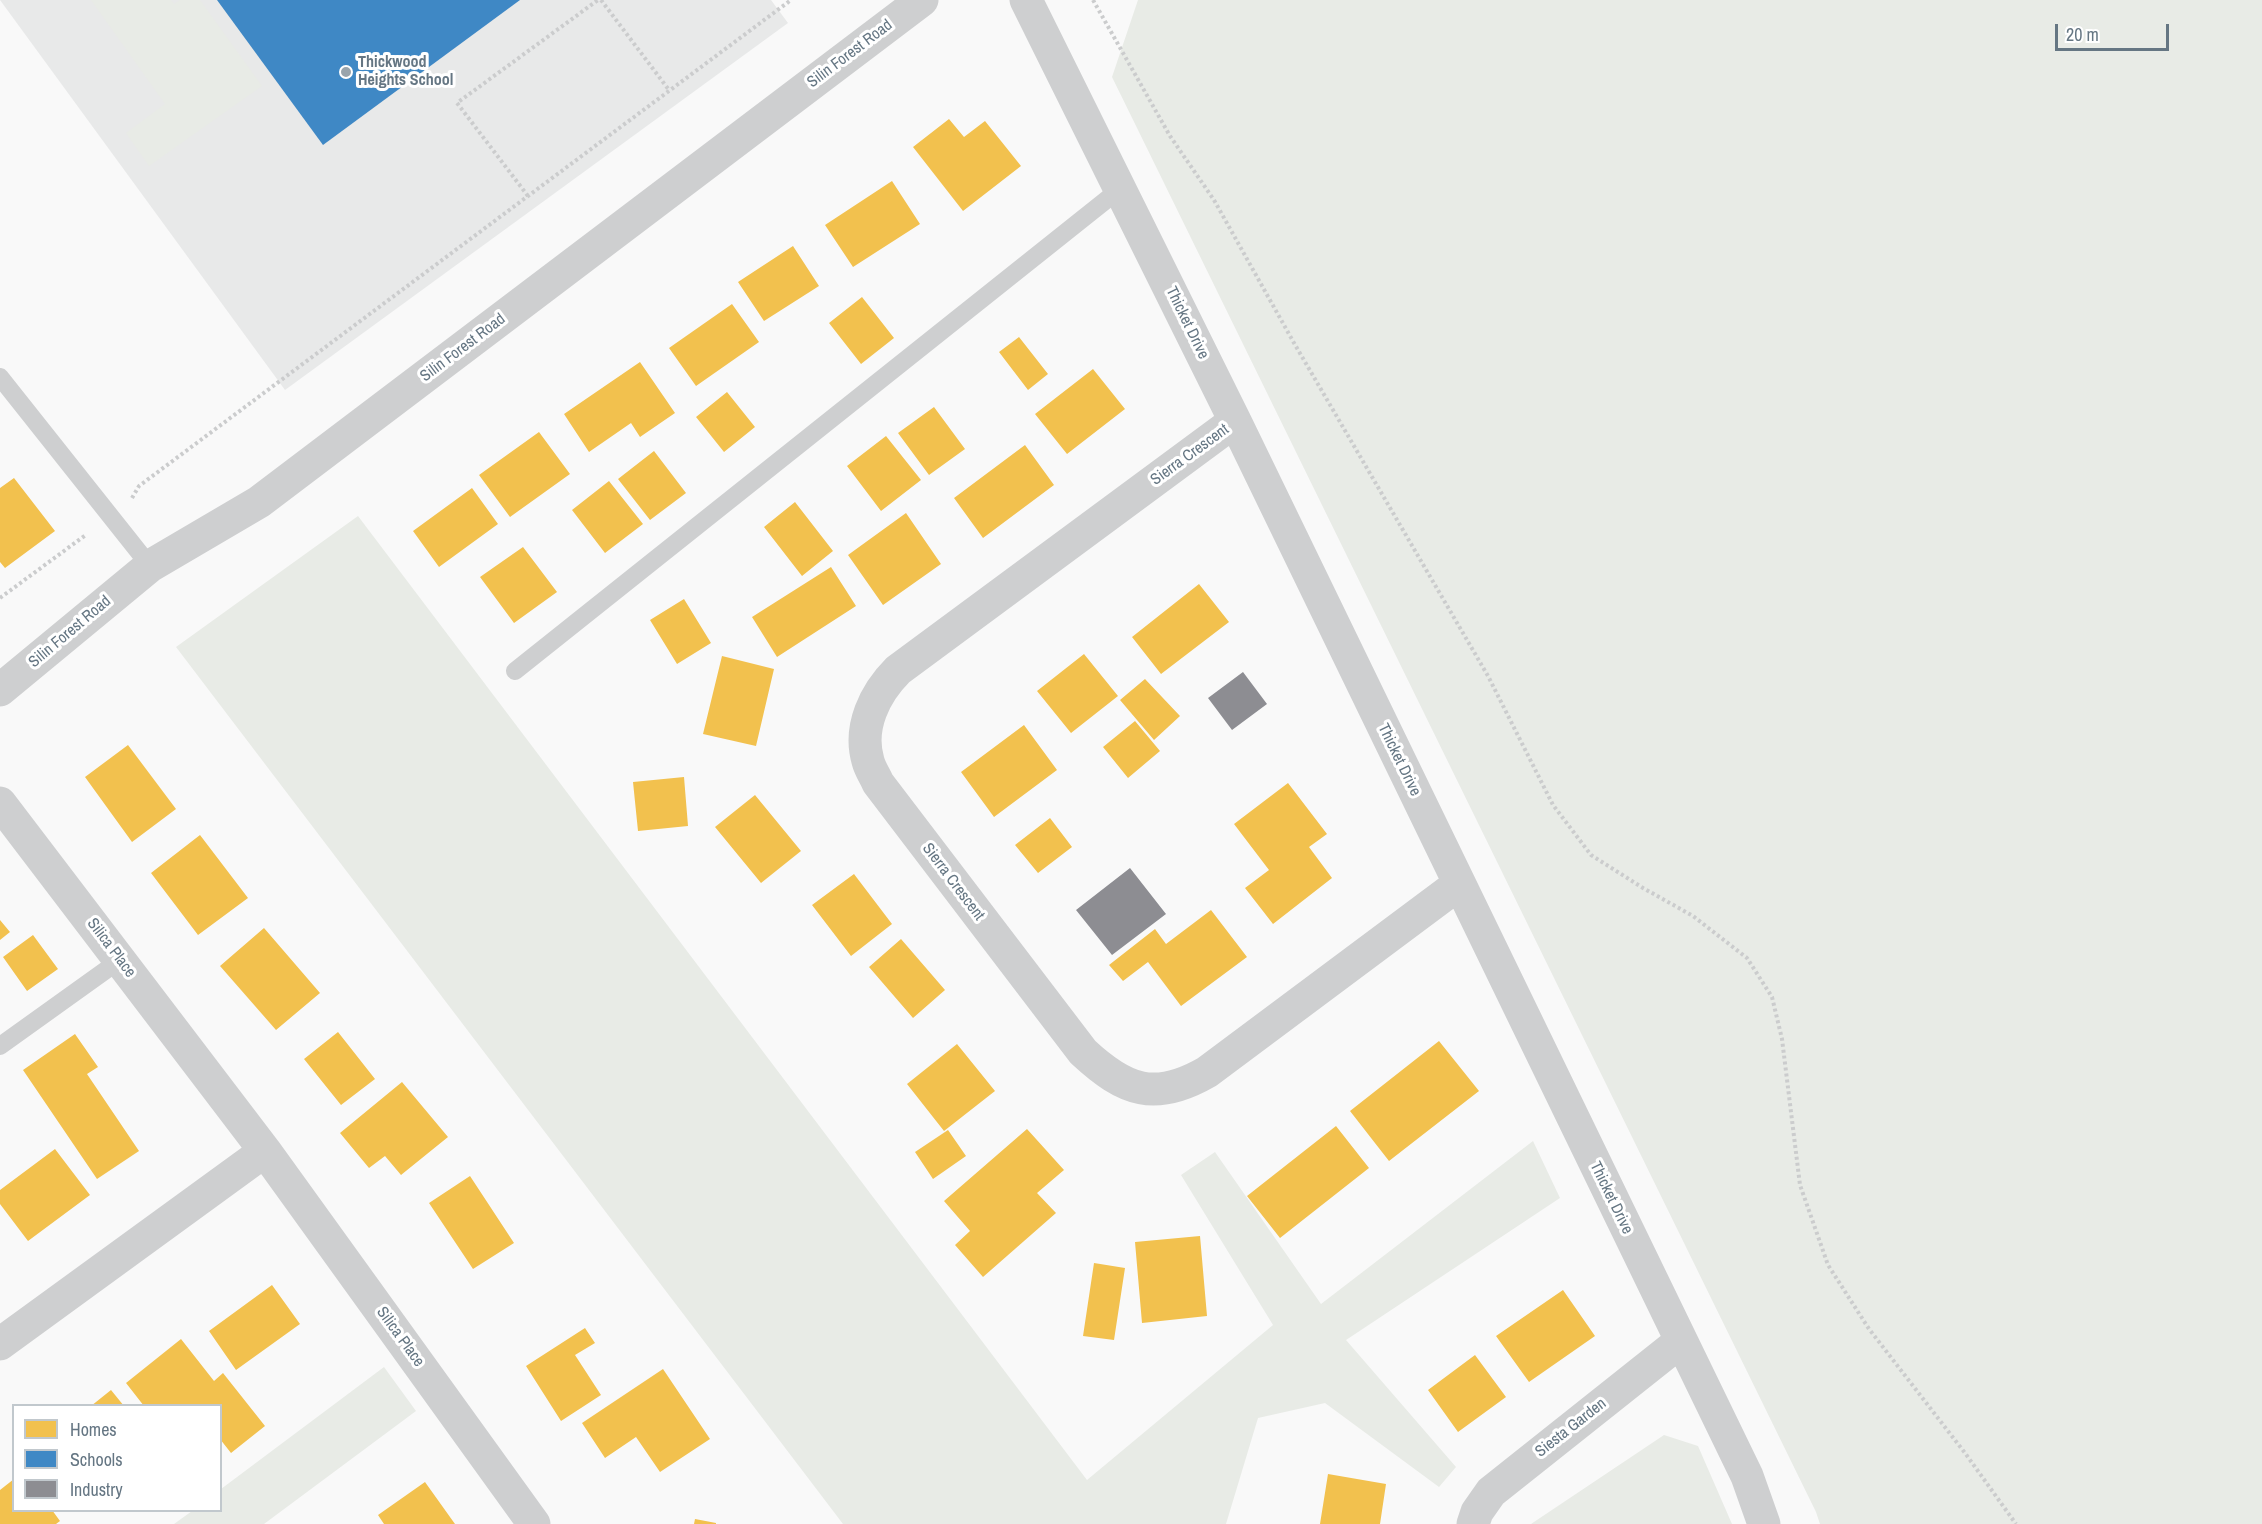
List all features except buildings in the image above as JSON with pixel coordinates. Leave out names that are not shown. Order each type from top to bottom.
[{"type":"street","name":"Silin Forest Road","points":[[0,690],[150,566],[259,502],[922,0]]},
{"type":"street","name":"Thicket Drive","points":[[1026,0],[1235,421],[1747,1476],[1764,1524]]},
{"type":"street","name":"Sierra Crescent","points":[[1235,421],[898,670],[884,684],[874,699],[867,722],[868,760],[878,783],[1083,1052],[1104,1072],[1123,1082],[1147,1089],[1172,1088],[1190,1082],[1207,1072],[1459,884]]},
{"type":"street","name":"Silica Place","points":[[0,803],[265,1150],[534,1524]]},
{"type":"street","points":[[0,1344],[265,1150]]},
{"type":"street","name":"Siesta Garden","points":[[1473,1524],[1477,1512],[1491,1492],[1681,1341]]},
{"type":"lane","points":[[515,671],[1120,189]]},
{"type":"lane","points":[[0,377],[150,566]]},
{"type":"lane","points":[[0,1046],[120,960]]},
{"type":"path","points":[[528,196],[457,103],[599,0],[669,91]]},
{"type":"path","points":[[0,598],[130,503],[139,486],[791,0]]},
{"type":"path","points":[[1093,0],[1170,136],[1214,200],[1294,343],[1488,676],[1553,805],[1592,855],[1643,888],[1693,916],[1747,958],[1772,997],[1782,1039],[1800,1185],[1828,1265],[1869,1329],[1965,1453],[2016,1524]]},
{"type":"shaded area","points":[[0,0],[771,0],[788,23],[285,390]]},
{"type":"shaded area","points":[[91,0],[171,0],[174,4],[180,0],[200,0],[262,86],[149,166],[126,133],[165,104]]},
{"type":"shaded area","points":[[1138,0],[2262,0],[2262,1524],[1820,1524],[1112,77]]},
{"type":"shaded area","points":[[358,516],[1087,1480],[1273,1325],[1181,1175],[1215,1152],[1321,1304],[1533,1141],[1560,1198],[1346,1340],[1456,1467],[1439,1487],[1325,1403],[1258,1418],[1226,1524],[843,1524],[176,647]]},
{"type":"shaded area","points":[[384,1367],[416,1411],[264,1524],[174,1524],[191,1512],[222,1512],[222,1488]]},
{"type":"shaded area","points":[[1664,1435],[1698,1446],[1732,1524],[1531,1524]]},
{"type":"place","name":"Thickwood Heights School","points":[[346,72]]}]
